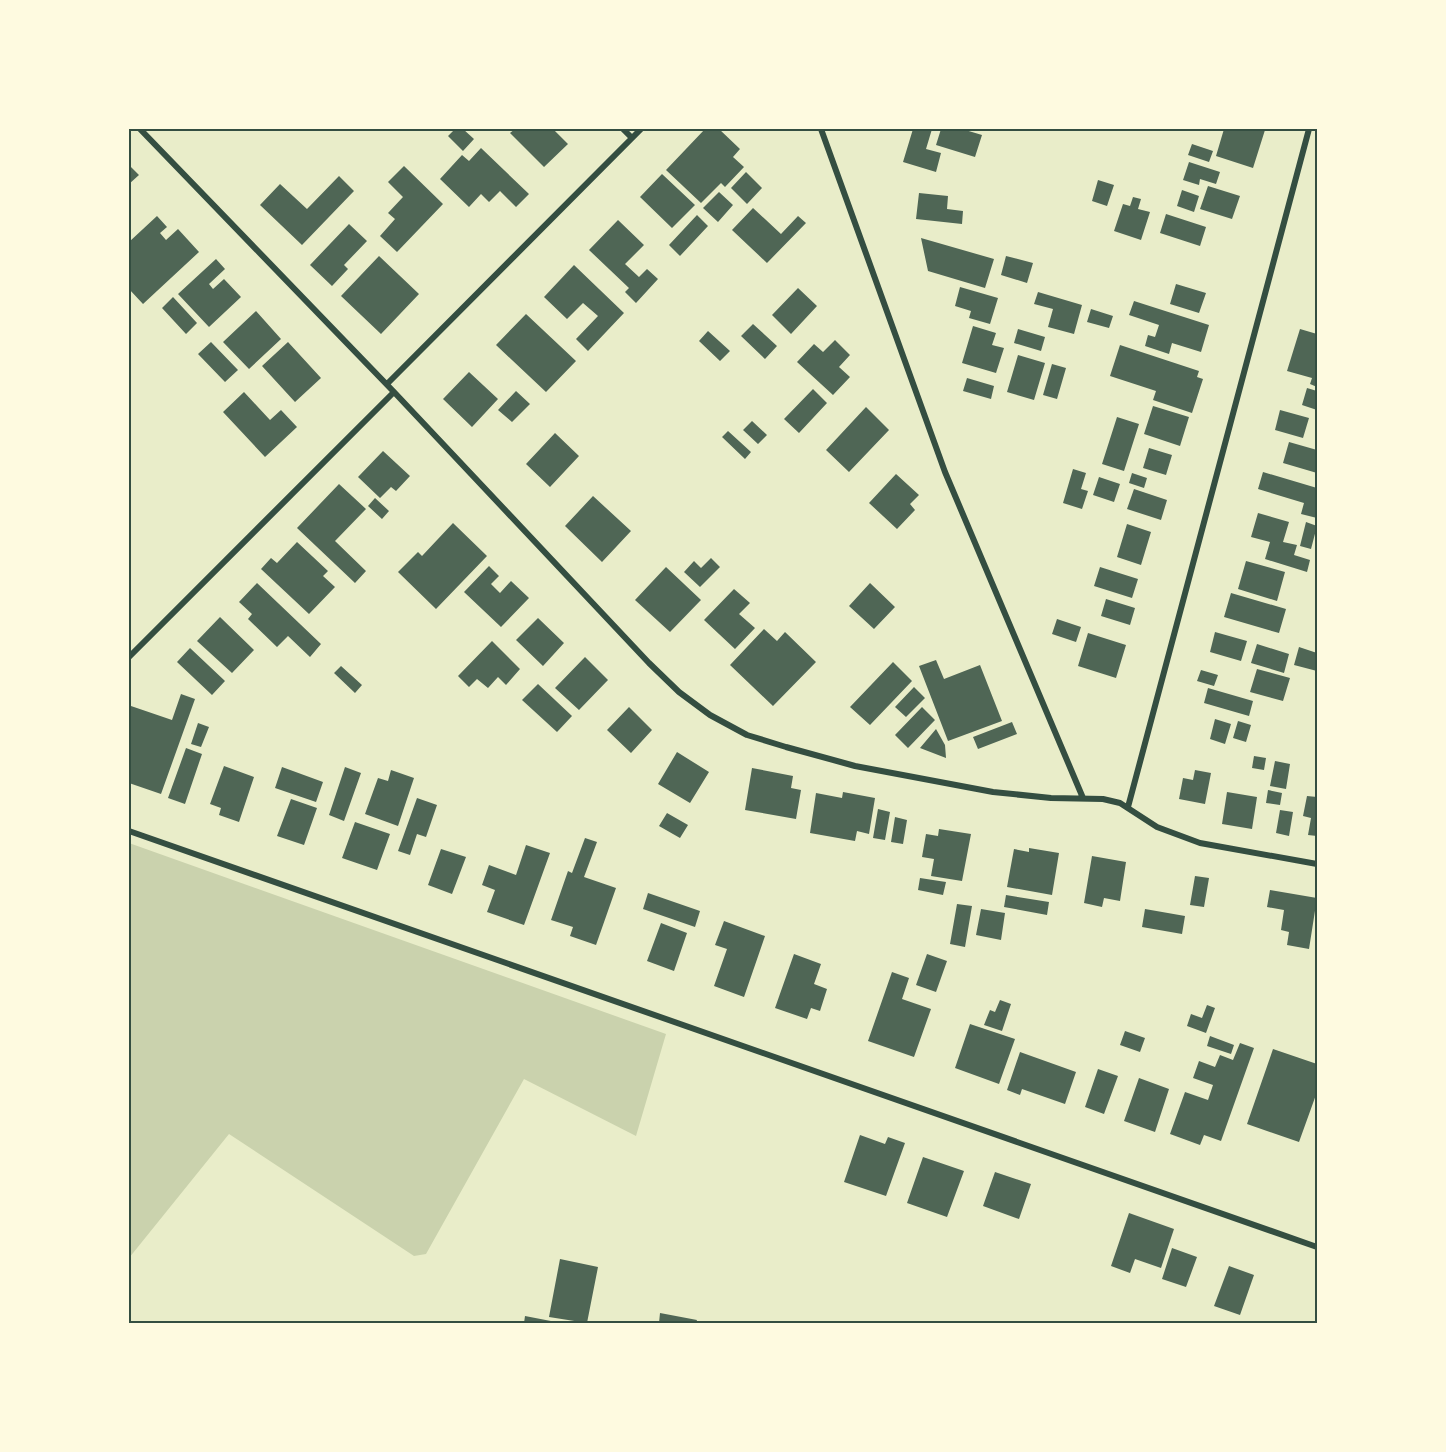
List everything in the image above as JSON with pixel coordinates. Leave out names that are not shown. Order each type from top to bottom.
[{"type":"street","points":[[140,129],[387,384],[649,663],[679,692],[726,724],[747,735],[866,768],[993,792],[1050,798],[1103,799],[1128,807],[1157,827],[1200,843],[1317,864]]},
{"type":"street","points":[[623,129],[632,138]]},
{"type":"street","points":[[387,384],[641,129]]},
{"type":"street","points":[[821,129],[945,472],[1083,798]]},
{"type":"street","points":[[1128,807],[1310,129]]},
{"type":"street","points":[[129,657],[394,392]]},
{"type":"street","points":[[129,831],[1317,1247]]},
{"type":"green space","points":[[129,843],[666,1034],[636,1136],[524,1079],[426,1254],[414,1256],[229,1134],[129,1258]]},
{"type":"building","points":[[455,129],[463,129],[474,139],[463,151],[448,136]]},
{"type":"building","points":[[515,129],[553,129],[568,144],[544,167],[510,133]]},
{"type":"building","points":[[705,129],[719,129],[740,149],[733,157],[744,167],[725,187],[721,183],[701,203],[666,170]]},
{"type":"building","points":[[913,129],[932,129],[926,149],[941,153],[936,172],[903,162]]},
{"type":"building","points":[[941,129],[962,129],[982,135],[975,157],[936,145]]},
{"type":"building","points":[[1224,129],[1265,130],[1253,168],[1216,156]]},
{"type":"building","points":[[1192,144],[1213,151],[1209,162],[1188,155]]},
{"type":"building","points":[[481,148],[529,194],[516,207],[500,191],[489,202],[481,194],[469,207],[440,179],[462,155],[469,161]]},
{"type":"building","points":[[1189,162],[1220,172],[1216,184],[1200,179],[1199,185],[1183,180]]},
{"type":"building","points":[[129,165],[139,175],[129,184]]},
{"type":"building","points":[[404,166],[443,204],[397,252],[380,236],[395,219],[388,213],[403,197],[388,182]]},
{"type":"building","points":[[746,172],[762,188],[747,204],[731,188]]},
{"type":"building","points":[[662,174],[695,205],[672,228],[640,197]]},
{"type":"building","points":[[339,176],[354,191],[302,245],[260,205],[280,184],[307,209]]},
{"type":"building","points":[[1098,180],[1114,185],[1107,206],[1092,201]]},
{"type":"building","points":[[1208,186],[1240,196],[1232,219],[1200,209]]},
{"type":"building","points":[[1182,190],[1199,196],[1194,212],[1177,206]]},
{"type":"building","points":[[719,192],[733,205],[718,222],[703,208]]},
{"type":"building","points":[[919,193],[948,196],[947,209],[963,211],[962,224],[916,219]]},
{"type":"building","points":[[1133,197],[1141,199],[1138,209],[1150,212],[1141,240],[1114,231],[1123,204],[1130,206]]},
{"type":"building","points":[[753,208],[781,234],[798,216],[806,223],[767,263],[732,230]]},
{"type":"building","points":[[1166,214],[1206,227],[1200,246],[1160,233]]},
{"type":"building","points":[[697,215],[708,226],[680,256],[669,245]]},
{"type":"building","points":[[157,216],[167,227],[160,233],[166,240],[178,229],[199,252],[143,304],[129,289],[129,242]]},
{"type":"building","points":[[618,220],[644,245],[625,264],[639,277],[647,269],[658,279],[636,303],[625,292],[629,288],[589,250]]},
{"type":"building","points":[[349,224],[367,241],[344,265],[348,269],[332,286],[310,265]]},
{"type":"building","points":[[921,238],[994,259],[985,288],[928,271]]},
{"type":"building","points":[[379,256],[419,294],[381,334],[341,296]]},
{"type":"building","points":[[1006,256],[1033,263],[1027,283],[1001,275]]},
{"type":"building","points":[[216,259],[225,269],[209,284],[213,289],[224,279],[241,297],[209,327],[178,294]]},
{"type":"building","points":[[574,265],[624,313],[588,351],[576,339],[598,316],[583,303],[567,319],[544,297]]},
{"type":"building","points":[[1176,284],[1206,293],[1199,313],[1170,304]]},
{"type":"building","points":[[960,287],[998,298],[990,324],[969,318],[971,311],[955,306]]},
{"type":"building","points":[[798,288],[817,306],[791,334],[772,315]]},
{"type":"building","points":[[1038,292],[1082,305],[1074,334],[1048,327],[1053,309],[1034,304]]},
{"type":"building","points":[[173,297],[197,323],[186,334],[162,308]]},
{"type":"building","points":[[1134,301],[1209,325],[1201,352],[1172,343],[1169,354],[1145,346],[1148,335],[1155,337],[1159,325],[1129,315]]},
{"type":"building","points":[[1091,309],[1113,316],[1109,328],[1087,322]]},
{"type":"building","points":[[256,311],[281,339],[249,369],[223,342]]},
{"type":"building","points":[[526,314],[576,361],[546,392],[496,345]]},
{"type":"building","points":[[753,324],[777,346],[765,359],[741,336]]},
{"type":"building","points":[[973,326],[996,333],[992,345],[1004,348],[996,373],[962,363]]},
{"type":"building","points":[[1018,329],[1045,337],[1041,351],[1014,343]]},
{"type":"building","points":[[1300,329],[1317,334],[1317,387],[1310,384],[1312,378],[1287,371]]},
{"type":"building","points":[[708,331],[730,351],[720,361],[699,341]]},
{"type":"building","points":[[835,340],[850,355],[839,367],[850,377],[833,395],[797,362],[814,344],[823,352]]},
{"type":"building","points":[[211,342],[238,370],[225,382],[198,354]]},
{"type":"building","points":[[288,342],[321,378],[295,402],[262,366]]},
{"type":"building","points":[[1120,345],[1199,371],[1197,377],[1203,379],[1192,413],[1153,400],[1156,391],[1110,376]]},
{"type":"building","points":[[1018,355],[1045,363],[1034,400],[1007,392]]},
{"type":"building","points":[[1052,364],[1066,368],[1057,399],[1043,395]]},
{"type":"building","points":[[469,372],[498,399],[472,427],[443,399]]},
{"type":"building","points":[[967,378],[994,386],[991,399],[963,391]]},
{"type":"building","points":[[1307,388],[1317,391],[1317,410],[1302,405]]},
{"type":"building","points":[[813,389],[827,403],[799,433],[784,419]]},
{"type":"building","points":[[516,391],[530,404],[512,422],[498,410]]},
{"type":"building","points":[[244,392],[270,420],[281,410],[297,427],[265,457],[223,412]]},
{"type":"building","points":[[1153,406],[1189,417],[1180,446],[1144,434]]},
{"type":"building","points":[[866,407],[889,430],[849,472],[826,450]]},
{"type":"building","points":[[1280,410],[1309,418],[1303,438],[1275,430]]},
{"type":"building","points":[[1117,417],[1139,424],[1124,471],[1102,464]]},
{"type":"building","points":[[752,421],[767,435],[758,444],[743,430]]},
{"type":"building","points":[[728,431],[751,452],[745,459],[722,437]]},
{"type":"building","points":[[555,433],[579,456],[550,487],[526,464]]},
{"type":"building","points":[[1289,442],[1317,450],[1317,473],[1283,463]]},
{"type":"building","points":[[1149,448],[1172,455],[1166,475],[1143,468]]},
{"type":"building","points":[[383,451],[410,476],[396,491],[391,487],[380,498],[358,477]]},
{"type":"building","points":[[1073,469],[1086,473],[1081,489],[1088,491],[1082,509],[1063,503]]},
{"type":"building","points":[[1263,472],[1317,488],[1317,518],[1301,514],[1304,503],[1258,489]]},
{"type":"building","points":[[1132,473],[1147,478],[1144,488],[1129,483]]},
{"type":"building","points":[[896,474],[919,495],[910,504],[915,510],[897,529],[869,503]]},
{"type":"building","points":[[1099,477],[1120,484],[1114,502],[1093,495]]},
{"type":"building","points":[[339,484],[366,509],[335,541],[366,571],[355,583],[297,528]]},
{"type":"building","points":[[1134,489],[1167,500],[1161,520],[1127,509]]},
{"type":"building","points":[[593,496],[631,531],[602,562],[565,526]]},
{"type":"building","points":[[375,498],[389,511],[382,519],[368,506]]},
{"type":"building","points":[[1258,513],[1289,522],[1283,542],[1297,545],[1294,555],[1310,560],[1307,572],[1265,559],[1270,542],[1251,537]]},
{"type":"building","points":[[1306,522],[1317,526],[1311,549],[1300,546]]},
{"type":"building","points":[[453,523],[487,556],[436,609],[398,572],[418,552],[422,556]]},
{"type":"building","points":[[1127,524],[1151,532],[1141,565],[1117,557]]},
{"type":"building","points":[[297,542],[328,571],[323,576],[335,587],[309,614],[261,569],[271,558],[277,563]]},
{"type":"building","points":[[711,558],[720,567],[700,587],[684,572],[694,561],[701,568]]},
{"type":"building","points":[[1246,561],[1285,572],[1277,601],[1238,589]]},
{"type":"building","points":[[489,566],[499,576],[491,584],[500,593],[511,581],[529,598],[501,627],[464,592]]},
{"type":"building","points":[[666,567],[701,600],[670,632],[635,600]]},
{"type":"building","points":[[1100,567],[1138,579],[1132,598],[1094,586]]},
{"type":"building","points":[[257,583],[321,644],[310,657],[288,636],[277,647],[248,619],[252,614],[239,602]]},
{"type":"building","points":[[870,583],[895,607],[874,629],[849,606]]},
{"type":"building","points":[[734,589],[750,603],[739,614],[755,628],[735,649],[704,620]]},
{"type":"building","points":[[1231,593],[1286,609],[1279,633],[1224,617]]},
{"type":"building","points":[[1106,599],[1135,608],[1130,625],[1101,616]]},
{"type":"building","points":[[220,617],[254,650],[232,673],[197,641]]},
{"type":"building","points":[[538,618],[564,643],[543,666],[516,640]]},
{"type":"building","points":[[1057,619],[1081,627],[1076,642],[1052,634]]},
{"type":"building","points":[[764,629],[777,641],[785,632],[816,662],[773,706],[730,665]]},
{"type":"building","points":[[1215,632],[1247,641],[1241,661],[1210,652]]},
{"type":"building","points":[[1088,633],[1126,645],[1116,678],[1078,666]]},
{"type":"building","points":[[492,641],[520,669],[506,685],[498,677],[488,688],[477,679],[469,687],[458,676]]},
{"type":"building","points":[[1257,644],[1289,654],[1284,673],[1251,663]]},
{"type":"building","points":[[1299,647],[1317,653],[1317,671],[1294,665]]},
{"type":"building","points":[[190,648],[225,681],[212,695],[177,662]]},
{"type":"building","points":[[585,657],[608,680],[579,710],[555,688]]},
{"type":"building","points":[[936,660],[944,679],[980,665],[1002,721],[948,741],[919,666]]},
{"type":"building","points":[[893,662],[912,681],[870,725],[850,707]]},
{"type":"building","points":[[341,666],[362,685],[355,693],[334,673]]},
{"type":"building","points":[[1257,669],[1290,678],[1283,701],[1250,692]]},
{"type":"building","points":[[1201,670],[1218,675],[1214,686],[1197,681]]},
{"type":"building","points":[[538,684],[572,716],[557,732],[522,700]]},
{"type":"building","points":[[914,687],[925,698],[906,717],[895,707]]},
{"type":"building","points":[[1208,688],[1253,701],[1249,716],[1204,703]]},
{"type":"building","points":[[181,694],[195,699],[161,794],[129,783],[131,706],[172,720]]},
{"type":"building","points":[[629,707],[652,730],[631,753],[607,730]]},
{"type":"building","points":[[922,707],[935,720],[908,748],[895,735]]},
{"type":"building","points":[[1215,719],[1231,724],[1225,744],[1210,739]]},
{"type":"building","points":[[1238,721],[1251,725],[1246,742],[1233,738]]},
{"type":"building","points":[[1012,722],[1017,734],[978,749],[973,737]]},
{"type":"building","points":[[198,723],[209,727],[201,747],[191,744]]},
{"type":"building","points":[[936,729],[945,745],[946,758],[920,748]]},
{"type":"building","points":[[186,748],[202,754],[185,804],[168,798]]},
{"type":"building","points":[[677,752],[709,772],[690,803],[658,784]]},
{"type":"building","points":[[1254,756],[1266,758],[1264,770],[1252,768]]},
{"type":"building","points":[[1275,761],[1290,764],[1286,789],[1270,786]]},
{"type":"building","points":[[224,766],[254,777],[239,822],[219,815],[221,808],[210,804]]},
{"type":"building","points":[[282,767],[323,782],[316,802],[275,788]]},
{"type":"building","points":[[345,767],[361,773],[344,821],[329,815]]},
{"type":"building","points":[[752,768],[793,776],[791,788],[801,790],[796,819],[745,810]]},
{"type":"building","points":[[391,770],[414,778],[398,826],[365,814],[378,778],[388,781]]},
{"type":"building","points":[[1195,770],[1211,773],[1205,804],[1179,799],[1183,778],[1193,780]]},
{"type":"building","points":[[1268,790],[1282,793],[1280,805],[1266,803]]},
{"type":"building","points":[[843,792],[875,798],[869,834],[857,831],[855,841],[810,833],[816,793],[842,798]]},
{"type":"building","points":[[1227,792],[1257,797],[1252,829],[1222,824]]},
{"type":"building","points":[[1307,796],[1317,797],[1317,836],[1308,835],[1311,818],[1303,816]]},
{"type":"building","points":[[417,798],[437,805],[426,837],[417,834],[410,855],[398,851]]},
{"type":"building","points":[[291,799],[317,808],[304,845],[277,836]]},
{"type":"building","points":[[878,809],[890,812],[885,840],[873,838]]},
{"type":"building","points":[[1280,810],[1293,812],[1289,836],[1276,833]]},
{"type":"building","points":[[667,813],[688,825],[680,838],[659,826]]},
{"type":"building","points":[[895,817],[907,820],[903,844],[891,842]]},
{"type":"building","points":[[355,822],[390,834],[377,870],[342,858]]},
{"type":"building","points":[[939,829],[971,834],[962,881],[931,876],[934,859],[922,857],[926,834],[938,836]]},
{"type":"building","points":[[585,838],[597,842],[584,877],[616,888],[596,945],[570,936],[573,927],[551,920],[568,871],[572,873]]},
{"type":"building","points":[[526,845],[550,853],[524,925],[487,912],[495,890],[482,885],[489,865],[516,875]]},
{"type":"building","points":[[1029,848],[1059,853],[1052,895],[1007,887],[1014,849],[1029,852]]},
{"type":"building","points":[[441,849],[466,857],[452,894],[428,885]]},
{"type":"building","points":[[1092,856],[1126,862],[1120,901],[1104,898],[1102,907],[1084,903]]},
{"type":"building","points":[[1195,876],[1209,878],[1204,907],[1190,905]]},
{"type":"building","points":[[920,878],[946,882],[943,895],[918,890]]},
{"type":"building","points":[[1270,890],[1317,898],[1309,949],[1287,945],[1289,932],[1281,930],[1284,910],[1267,907]]},
{"type":"building","points":[[648,893],[700,911],[695,927],[643,909]]},
{"type":"building","points":[[1006,895],[1049,902],[1047,915],[1004,907]]},
{"type":"building","points":[[957,904],[972,906],[965,947],[950,944]]},
{"type":"building","points":[[981,909],[1005,913],[1001,940],[976,935]]},
{"type":"building","points":[[1145,909],[1185,916],[1182,934],[1142,927]]},
{"type":"building","points":[[724,921],[765,936],[744,997],[714,986],[727,949],[715,945]]},
{"type":"building","points":[[661,923],[687,933],[674,971],[647,961]]},
{"type":"building","points":[[794,954],[821,964],[814,984],[827,989],[820,1011],[811,1008],[807,1019],[775,1008]]},
{"type":"building","points":[[927,954],[947,961],[936,992],[916,985]]},
{"type":"building","points":[[892,972],[909,978],[902,999],[931,1009],[914,1057],[868,1041]]},
{"type":"building","points":[[1000,1000],[1011,1004],[1002,1031],[984,1025],[990,1010],[995,1012]]},
{"type":"building","points":[[1207,1005],[1215,1008],[1206,1033],[1187,1026],[1191,1014],[1202,1018]]},
{"type":"building","points":[[970,1024],[1015,1039],[999,1084],[955,1068]]},
{"type":"building","points":[[1125,1031],[1145,1038],[1140,1052],[1120,1045]]},
{"type":"building","points":[[1210,1036],[1234,1045],[1231,1054],[1207,1046]]},
{"type":"building","points":[[1240,1043],[1254,1048],[1221,1141],[1204,1135],[1200,1145],[1170,1134],[1185,1092],[1208,1100],[1213,1085],[1193,1078],[1199,1061],[1215,1067],[1220,1055],[1233,1060]]},
{"type":"building","points":[[1273,1049],[1317,1064],[1317,1092],[1299,1142],[1247,1124]]},
{"type":"building","points":[[1020,1052],[1076,1072],[1065,1104],[1022,1089],[1020,1095],[1007,1090]]},
{"type":"building","points":[[1098,1069],[1118,1076],[1104,1114],[1085,1107]]},
{"type":"building","points":[[1139,1078],[1169,1089],[1155,1132],[1124,1121]]},
{"type":"building","points":[[860,1135],[885,1144],[888,1137],[905,1143],[886,1196],[844,1182]]},
{"type":"building","points":[[923,1157],[964,1171],[947,1217],[907,1203]]},
{"type":"building","points":[[995,1172],[1031,1184],[1019,1219],[983,1206]]},
{"type":"building","points":[[1129,1213],[1174,1229],[1161,1268],[1135,1259],[1130,1273],[1111,1266]]},
{"type":"building","points":[[1172,1248],[1197,1257],[1186,1287],[1162,1279]]},
{"type":"building","points":[[560,1259],[598,1267],[587,1323],[549,1317]]},
{"type":"building","points":[[1229,1266],[1254,1275],[1240,1315],[1214,1306]]},
{"type":"building","points":[[660,1313],[697,1320],[696,1323],[659,1323]]},
{"type":"building","points":[[525,1316],[556,1322],[556,1323],[524,1323]]}]
